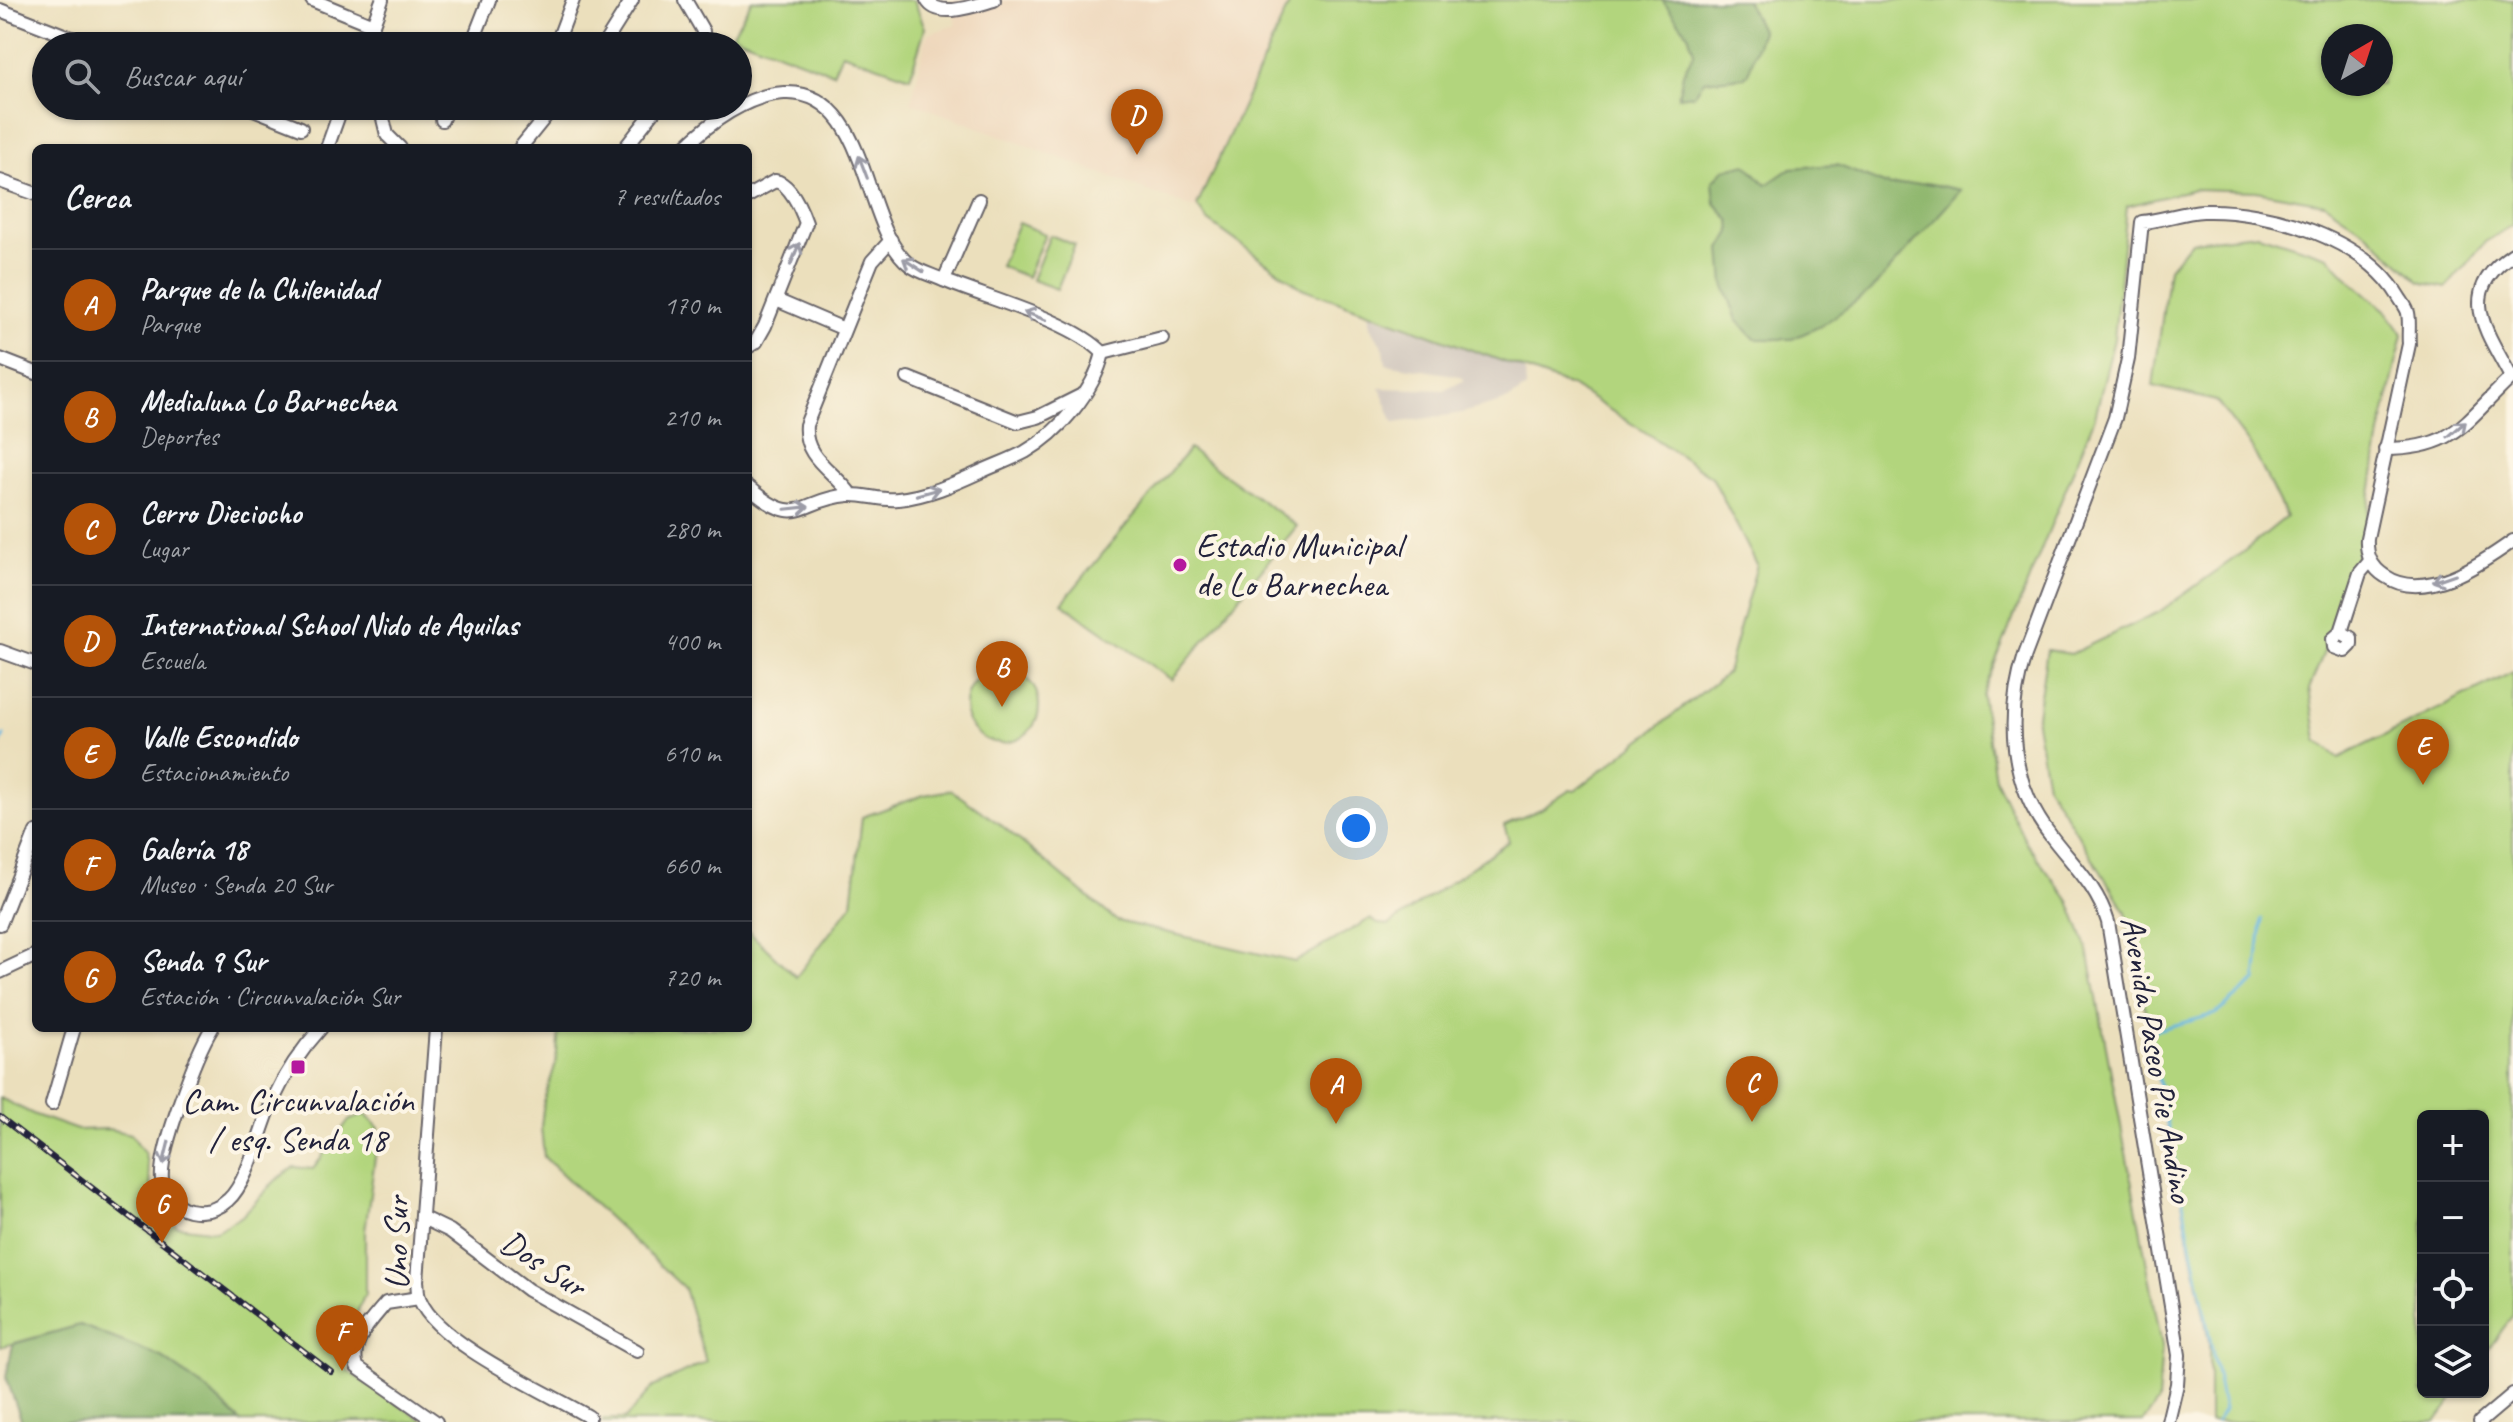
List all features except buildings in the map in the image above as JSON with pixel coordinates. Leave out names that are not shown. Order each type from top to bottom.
[{"type":"street","points":[[370,32],[382,0]]},
{"type":"street","points":[[476,32],[489,0]]},
{"type":"street","points":[[561,32],[573,0]]},
{"type":"street","points":[[612,32],[632,0]]},
{"type":"street","points":[[685,0],[703,32]]},
{"type":"street","points":[[927,0],[932,8],[941,11],[994,0]]},
{"type":"street","points":[[318,1],[373,25]]},
{"type":"street","points":[[0,10],[56,32]]},
{"type":"street","points":[[373,25],[373,32]]},
{"type":"street","points":[[752,101],[779,93],[806,96],[829,109],[847,131],[891,240],[907,263],[1082,334],[1103,353]]},
{"type":"street","points":[[281,120],[301,128]]},
{"type":"street","points":[[328,144],[337,120]]},
{"type":"street","points":[[383,120],[387,135],[396,144]]},
{"type":"street","points":[[523,144],[543,120]]},
{"type":"street","points":[[628,144],[647,120]]},
{"type":"street","points":[[688,144],[721,120]]},
{"type":"street","points":[[0,181],[32,193]]},
{"type":"street","points":[[752,194],[780,181],[805,219],[804,231],[776,300],[761,334],[752,343]]},
{"type":"street","points":[[944,280],[979,200]]},
{"type":"street","name":"Avenida Paseo Pie Andino","points":[[2168,1422],[2177,1384],[2179,1355],[2108,922],[2091,883],[2051,836],[2032,807],[2020,774],[2012,723],[2019,672],[2115,418],[2128,359],[2142,222],[2200,211],[2268,217],[2323,236],[2374,268],[2393,288],[2408,313],[2409,344],[2385,449]]},
{"type":"street","points":[[851,495],[812,453],[806,433],[808,419],[872,261],[891,240]]},
{"type":"street","points":[[2513,254],[2489,274],[2479,301],[2482,321],[2512,376],[2446,438],[2423,447],[2385,449],[2367,538],[2370,561],[2389,579],[2406,584],[2424,584],[2472,567],[2513,541]]},
{"type":"street","points":[[776,300],[844,329]]},
{"type":"street","points":[[1103,353],[1162,338]]},
{"type":"street","points":[[752,490],[782,510],[802,510],[829,499],[851,495],[895,500],[962,481],[1027,451],[1068,416],[1099,370],[1103,353]]},
{"type":"street","points":[[0,359],[32,371]]},
{"type":"street","points":[[908,378],[1018,422],[1038,417],[1085,394]]},
{"type":"street","points":[[2341,632],[2360,573],[2370,561]]},
{"type":"street","points":[[0,651],[32,663]]},
{"type":"street","points":[[0,924],[32,842]]},
{"type":"street","points":[[0,972],[32,957]]},
{"type":"street","points":[[52,1104],[73,1032]]},
{"type":"street","points":[[210,1032],[193,1065],[164,1159],[161,1181],[169,1196],[183,1208],[201,1212],[218,1208],[231,1198],[241,1183],[279,1087],[318,1032]]},
{"type":"street","name":"Uno Sur","points":[[436,1032],[417,1281],[419,1298],[429,1315],[449,1335],[492,1363],[589,1417]]},
{"type":"street","name":"Dos Sur","points":[[423,1218],[450,1231],[528,1290],[637,1351]]},
{"type":"street","points":[[419,1298],[386,1303],[364,1330],[354,1357],[357,1367],[436,1422]]},
{"type":"street","points":[[2480,1422],[2513,1394]]},
{"type":"shaded area","points":[[951,0],[1289,0],[1196,209],[911,102],[927,34],[956,25]]},
{"type":"shaded area","points":[[1368,314],[1525,370],[1526,388],[1508,400],[1462,413],[1394,423],[1380,388],[1445,390],[1465,380],[1460,376],[1386,364],[1384,349],[1371,327]]},
{"type":"green space","points":[[752,0],[914,0],[925,28],[910,77],[842,53],[833,73],[752,43],[752,32],[734,32]]},
{"type":"green space","points":[[1291,0],[2513,0],[2513,225],[2485,242],[2446,288],[2420,282],[2366,232],[2324,203],[2256,191],[2194,189],[2127,206],[2114,339],[2095,417],[1982,695],[1995,779],[2027,844],[2069,901],[2088,950],[2162,1345],[2158,1402],[2143,1422],[602,1422],[604,1419],[625,1419],[653,1387],[706,1362],[684,1288],[544,1157],[541,1127],[544,1100],[556,1063],[559,1032],[752,1032],[752,935],[796,977],[852,904],[862,817],[924,795],[951,790],[1001,825],[1117,921],[1295,962],[1370,919],[1389,925],[1509,841],[1504,825],[1541,809],[1570,790],[1575,791],[1727,673],[1757,565],[1712,477],[1573,387],[1302,288],[1207,220],[1197,206]]},
{"type":"green space","points":[[1662,0],[1746,0],[1762,32],[1745,77],[1704,81],[1694,95],[1678,97],[1683,74],[1694,52],[1688,34]]},
{"type":"green space","points":[[1746,164],[1766,185],[1791,168],[1837,165],[1889,186],[1926,183],[1961,190],[1871,291],[1821,326],[1792,339],[1755,339],[1737,320],[1724,284],[1721,249],[1731,232],[1730,221],[1715,203],[1713,181],[1724,170]]},
{"type":"green space","points":[[1018,223],[1045,234],[1027,277],[1000,266]]},
{"type":"green space","points":[[2258,234],[2328,256],[2385,310],[2403,334],[2380,434],[2368,515],[2344,603],[2309,689],[2317,740],[2339,758],[2513,672],[2513,1315],[2489,1349],[2489,1110],[2417,1110],[2417,1398],[2454,1398],[2436,1422],[2209,1422],[2209,1342],[2126,912],[2047,785],[2036,722],[2047,650],[2071,654],[2159,612],[2286,517],[2252,448],[2216,401],[2153,386],[2169,268],[2191,241]]},
{"type":"green space","points":[[1050,235],[1075,245],[1057,289],[1032,280]]},
{"type":"green space","name":"Estadio Municipal de Lo Barnechea","points":[[1189,449],[1297,526],[1172,680],[1062,603]]},
{"type":"green space","points":[[995,669],[1009,669],[1023,675],[1033,685],[1039,706],[1033,727],[1023,737],[1009,743],[995,743],[981,737],[971,727],[965,713],[965,699],[971,685],[981,675]]},
{"type":"green space","points":[[0,1098],[77,1130],[108,1129],[131,1134],[145,1154],[155,1209],[177,1226],[216,1231],[242,1216],[275,1181],[294,1167],[313,1169],[348,1121],[365,1114],[379,1128],[365,1231],[365,1294],[348,1334],[347,1371],[425,1422],[241,1422],[207,1390],[161,1357],[80,1325],[0,1347]]},
{"type":"green space","points":[[80,1325],[161,1357],[207,1390],[241,1422],[22,1422],[6,1377],[13,1344]]},
{"type":"waterway","points":[[0,745],[4,735]]},
{"type":"waterway","points":[[2216,1422],[2224,1410],[2149,1032],[2216,1014],[2256,981],[2262,919]]},
{"type":"railway","points":[[0,1117],[331,1372]]},
{"type":"place","name":"International School Nido de Aguilas","points":[[1137,155]]},
{"type":"place","name":"Estadio Municipal de Lo Barnechea","points":[[1180,565]]},
{"type":"place","name":"Medialuna Lo Barnechea","points":[[1002,707]]},
{"type":"place","name":"Valle Escondido","points":[[2423,785]]},
{"type":"place","name":"Cam. Circunvalación / esq. Senda 18","points":[[298,1067]]},
{"type":"place","name":"Cerro Dieciocho","points":[[1752,1122]]},
{"type":"place","name":"Parque de la Chilenidad","points":[[1336,1124]]},
{"type":"place","name":"Senda 9 Sur","points":[[162,1243]]},
{"type":"place","name":"Galería 18","points":[[342,1371]]}]
